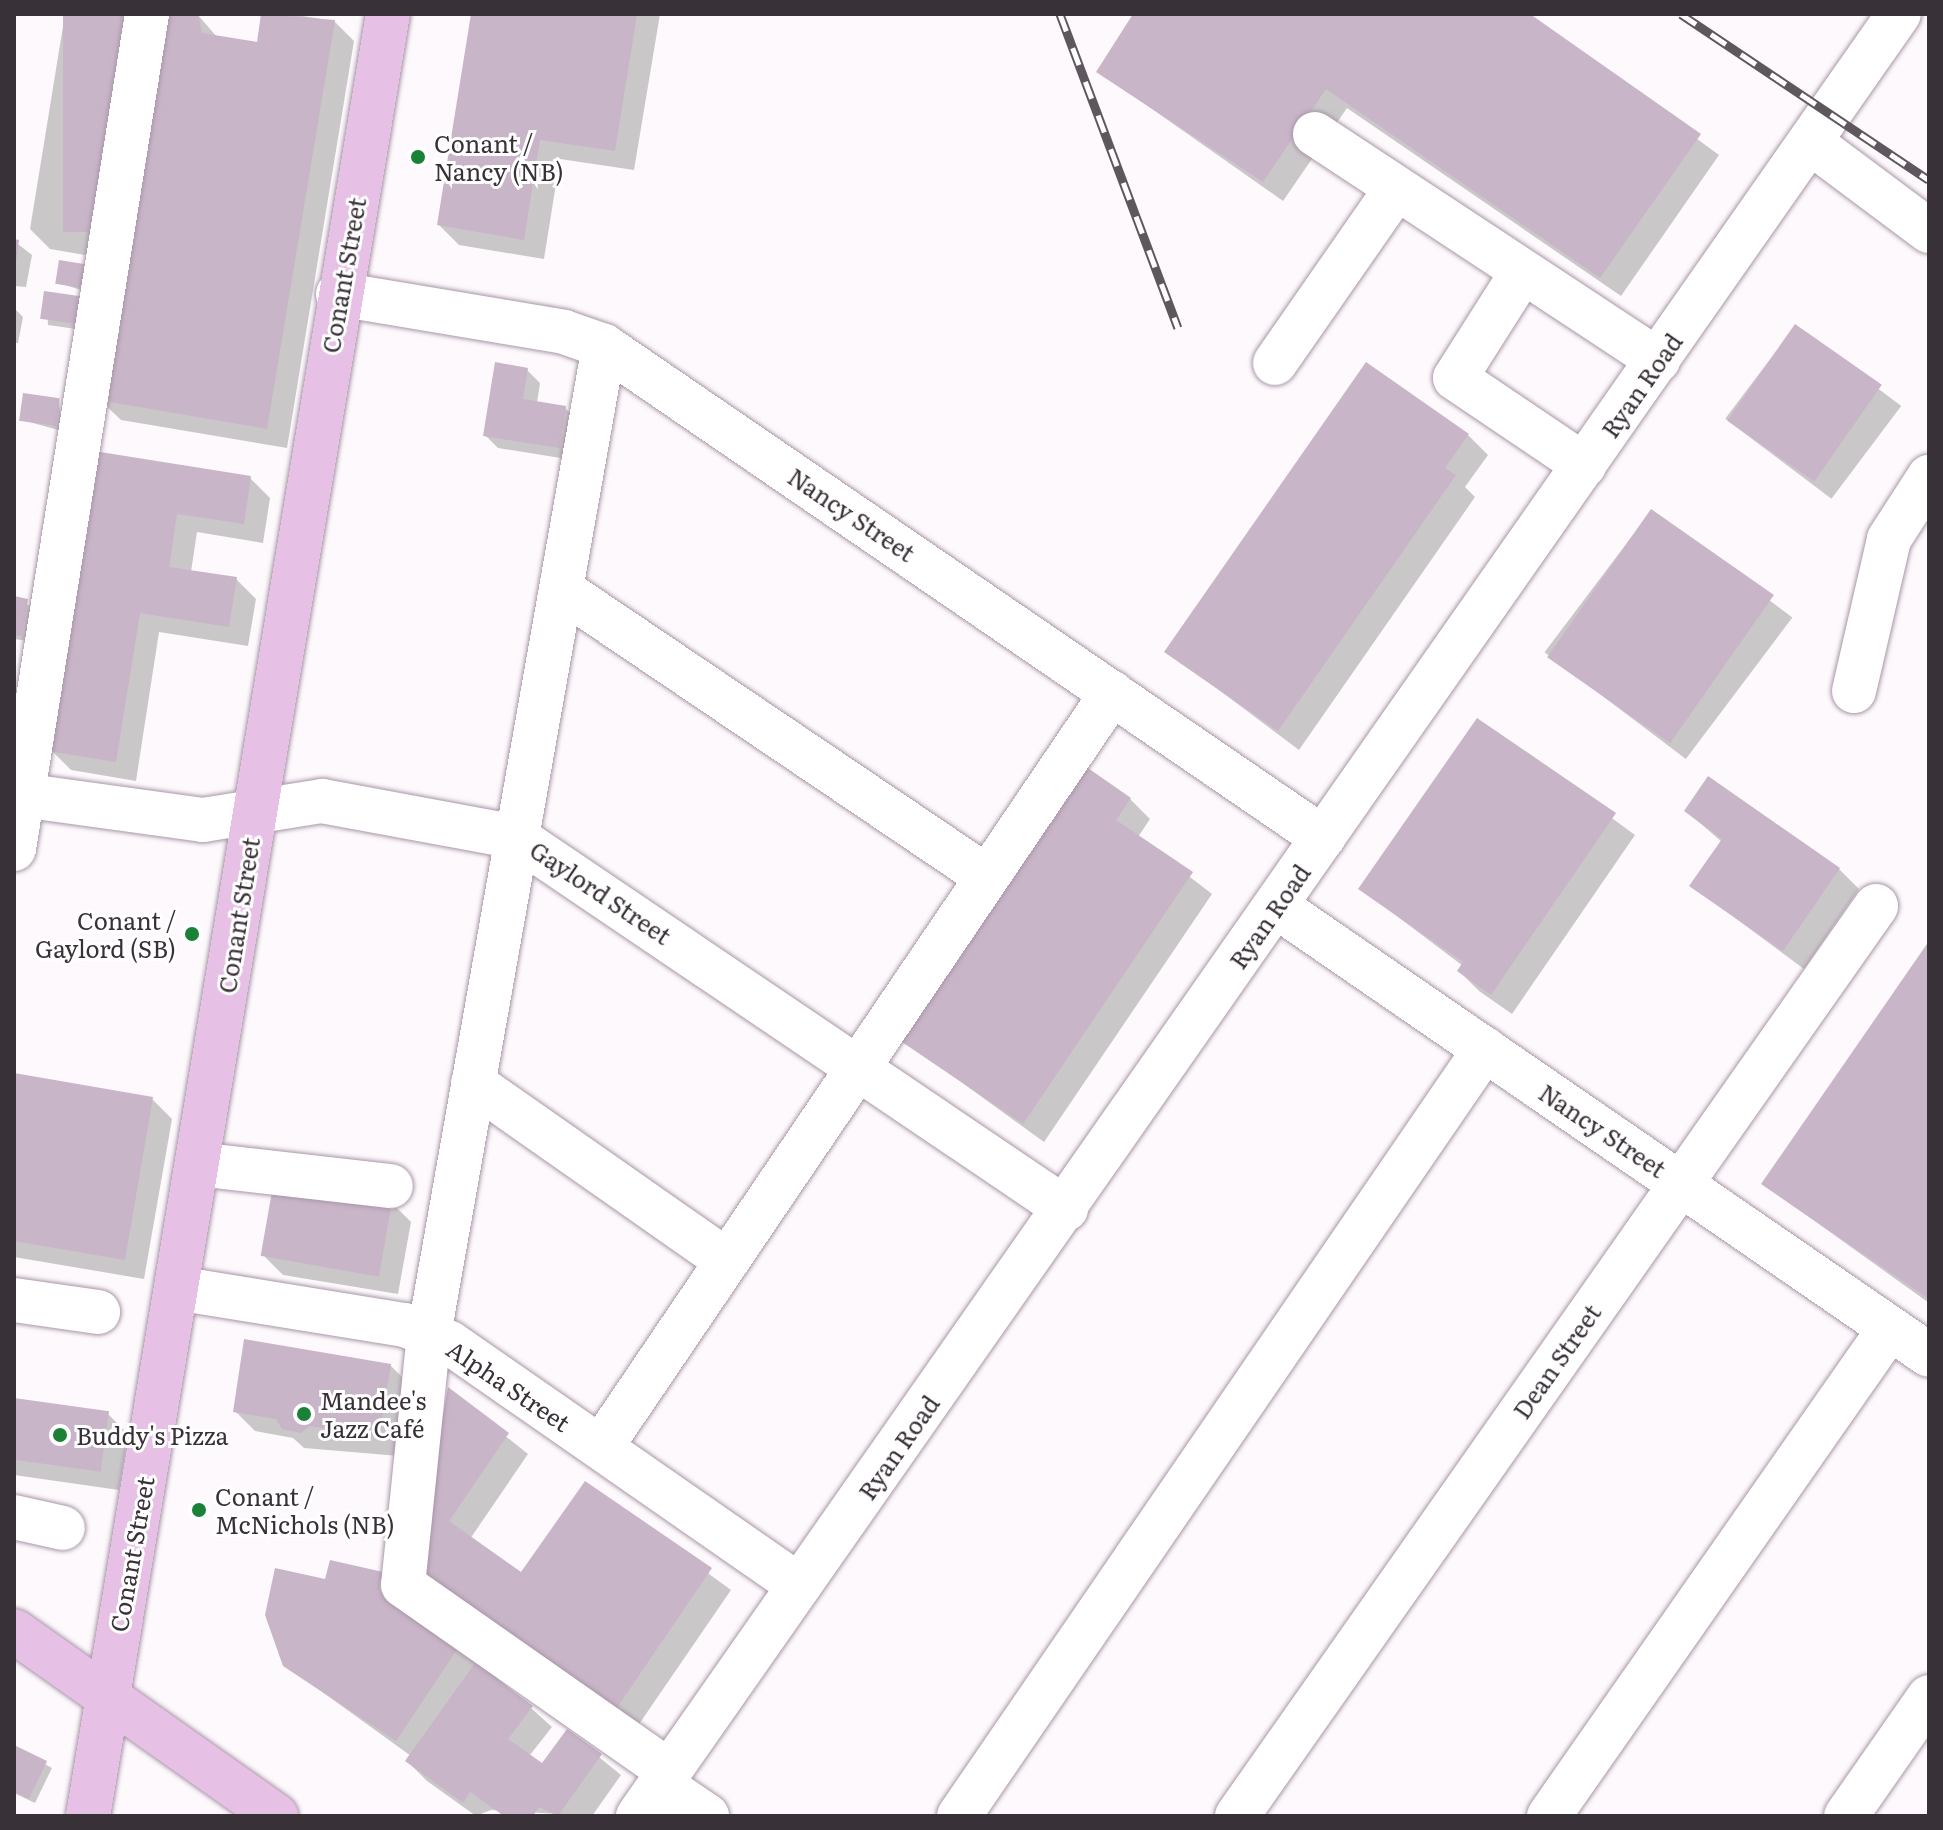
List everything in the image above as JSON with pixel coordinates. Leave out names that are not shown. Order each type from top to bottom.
[{"type":"main road","name":"Conant Street","points":[[88,1816],[338,294],[388,14]]},
{"type":"main road","points":[[14,1631],[276,1816]]},
{"type":"street","points":[[14,849],[18,795],[147,14]]},
{"type":"street","name":"Ryan Road","points":[[656,1790],[1066,1209],[1899,14]]},
{"type":"street","points":[[1315,134],[1521,274],[1658,360]]},
{"type":"street","points":[[1810,142],[1929,231]]},
{"type":"street","points":[[1275,363],[1396,189]]},
{"type":"street","points":[[1521,274],[1455,378],[1584,465]]},
{"type":"street","name":"Nancy Street","points":[[338,294],[600,344],[1323,838]]},
{"type":"street","points":[[600,344],[565,592],[516,837],[429,1334],[403,1585],[656,1790],[707,1816]]},
{"type":"street","points":[[1854,691],[1889,539],[1929,477]]},
{"type":"street","points":[[565,592],[987,877]]},
{"type":"street","points":[[601,1447],[1112,693]]},
{"type":"street","name":"Gaylord Street","points":[[18,795],[203,820],[256,807],[322,801],[516,837],[1066,1209]]},
{"type":"street","name":"Nancy Street","points":[[1276,906],[1929,1355]]},
{"type":"street","name":"Dean Street","points":[[1237,1816],[1876,906]]},
{"type":"street","points":[[959,1816],[1485,1049]]},
{"type":"street","points":[[473,1083],[727,1261]]},
{"type":"street","points":[[197,1164],[391,1186]]},
{"type":"street","name":"Alpha Street","points":[[176,1288],[429,1334],[601,1447],[799,1586]]},
{"type":"street","points":[[14,1300],[98,1312]]},
{"type":"street","points":[[1549,1816],[1890,1328]]},
{"type":"street","points":[[14,1517],[63,1528]]},
{"type":"street","points":[[1846,1816],[1929,1697]]},
{"type":"building","points":[[63,14],[132,14],[132,232],[63,232]]},
{"type":"building","points":[[162,14],[198,14],[202,33],[257,42],[261,14],[335,20],[267,429],[98,400]]},
{"type":"building","points":[[471,14],[637,14],[615,151],[540,140],[524,240],[437,225]]},
{"type":"building","points":[[1133,14],[1530,14],[1701,134],[1600,278],[1326,89],[1263,182],[1096,72]]},
{"type":"building","points":[[14,239],[19,240],[16,262],[14,262]]},
{"type":"building","points":[[59,260],[89,265],[85,288],[55,284]]},
{"type":"building","points":[[44,291],[81,296],[77,324],[40,319]]},
{"type":"building","points":[[1795,324],[1882,385],[1814,481],[1727,421]]},
{"type":"building","points":[[495,362],[528,368],[523,399],[566,406],[560,448],[483,436]]},
{"type":"building","points":[[1366,362],[1469,434],[1445,468],[1456,475],[1278,731],[1164,652]]},
{"type":"building","points":[[23,393],[60,398],[56,426],[19,421]]},
{"type":"building","points":[[94,451],[251,476],[244,524],[177,514],[169,567],[237,577],[229,627],[140,613],[116,762],[48,751]]},
{"type":"building","points":[[1651,509],[1774,595],[1670,743],[1547,657]]},
{"type":"building","points":[[14,596],[28,599],[22,636],[14,635]]},
{"type":"building","points":[[1477,718],[1616,813],[1491,995],[1457,971],[1463,962],[1358,889]]},
{"type":"building","points":[[1085,766],[1131,798],[1116,820],[1193,872],[1023,1124],[899,1040]]},
{"type":"building","points":[[1708,776],[1840,868],[1783,951],[1689,886],[1722,839],[1684,811]]},
{"type":"building","points":[[1929,941],[1929,1299],[1761,1184]]},
{"type":"building","points":[[14,1073],[153,1097],[125,1260],[14,1241]]},
{"type":"building","points":[[274,1180],[392,1201],[379,1277],[261,1256]]},
{"type":"building","points":[[244,1339],[391,1364],[379,1437],[310,1426],[301,1433],[282,1429],[276,1419],[233,1412]]},
{"type":"building","points":[[448,1387],[509,1433],[449,1521],[521,1572],[585,1481],[712,1568],[614,1712],[415,1573]]},
{"type":"building","name":"Buddy's Pizza","points":[[14,1398],[109,1411],[101,1472],[14,1460]]},
{"type":"building","points":[[330,1560],[383,1572],[378,1592],[460,1645],[396,1741],[283,1666],[265,1615],[275,1568],[325,1579]]},
{"type":"building","points":[[475,1663],[533,1706],[508,1739],[542,1763],[567,1729],[602,1754],[558,1816],[539,1807],[533,1816],[504,1816],[470,1792],[463,1803],[405,1761]]},
{"type":"building","points":[[14,1745],[47,1761],[29,1799],[14,1792]]},
{"type":"railway","points":[[1060,14],[1178,328]]},
{"type":"railway","points":[[1681,14],[1929,180]]},
{"type":"place","name":"Conant / Nancy (NB)","points":[[418,157]]},
{"type":"place","name":"Conant / Gaylord (SB)","points":[[192,934]]},
{"type":"place","name":"Mandee's Jazz Café","points":[[304,1414]]},
{"type":"place","name":"Buddy's Pizza","points":[[60,1435]]},
{"type":"place","name":"Conant / McNichols (NB)","points":[[199,1510]]}]
